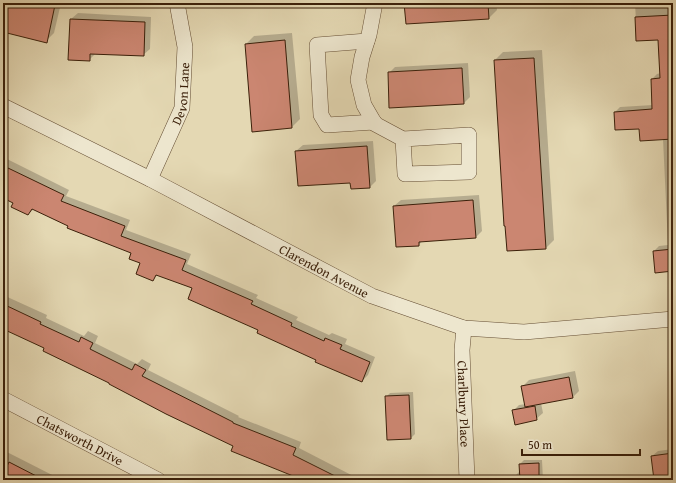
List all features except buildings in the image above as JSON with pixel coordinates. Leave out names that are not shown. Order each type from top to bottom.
[{"type":"street","name":"Devon Lane","points":[[150,179],[182,108],[185,47],[176,3]]},
{"type":"street","points":[[375,3],[358,80],[364,105],[375,124],[403,139],[469,134],[469,172],[405,174],[403,139]]},
{"type":"street","points":[[367,41],[317,45],[321,114],[327,125],[374,122]]},
{"type":"street","name":"Clarendon Avenue","points":[[3,106],[150,179],[372,296],[464,328],[524,332],[673,318]]},
{"type":"street","name":"Charlbury Place","points":[[464,328],[462,350],[466,480]]},
{"type":"street","name":"Chatsworth Drive","points":[[3,399],[158,480]]}]
